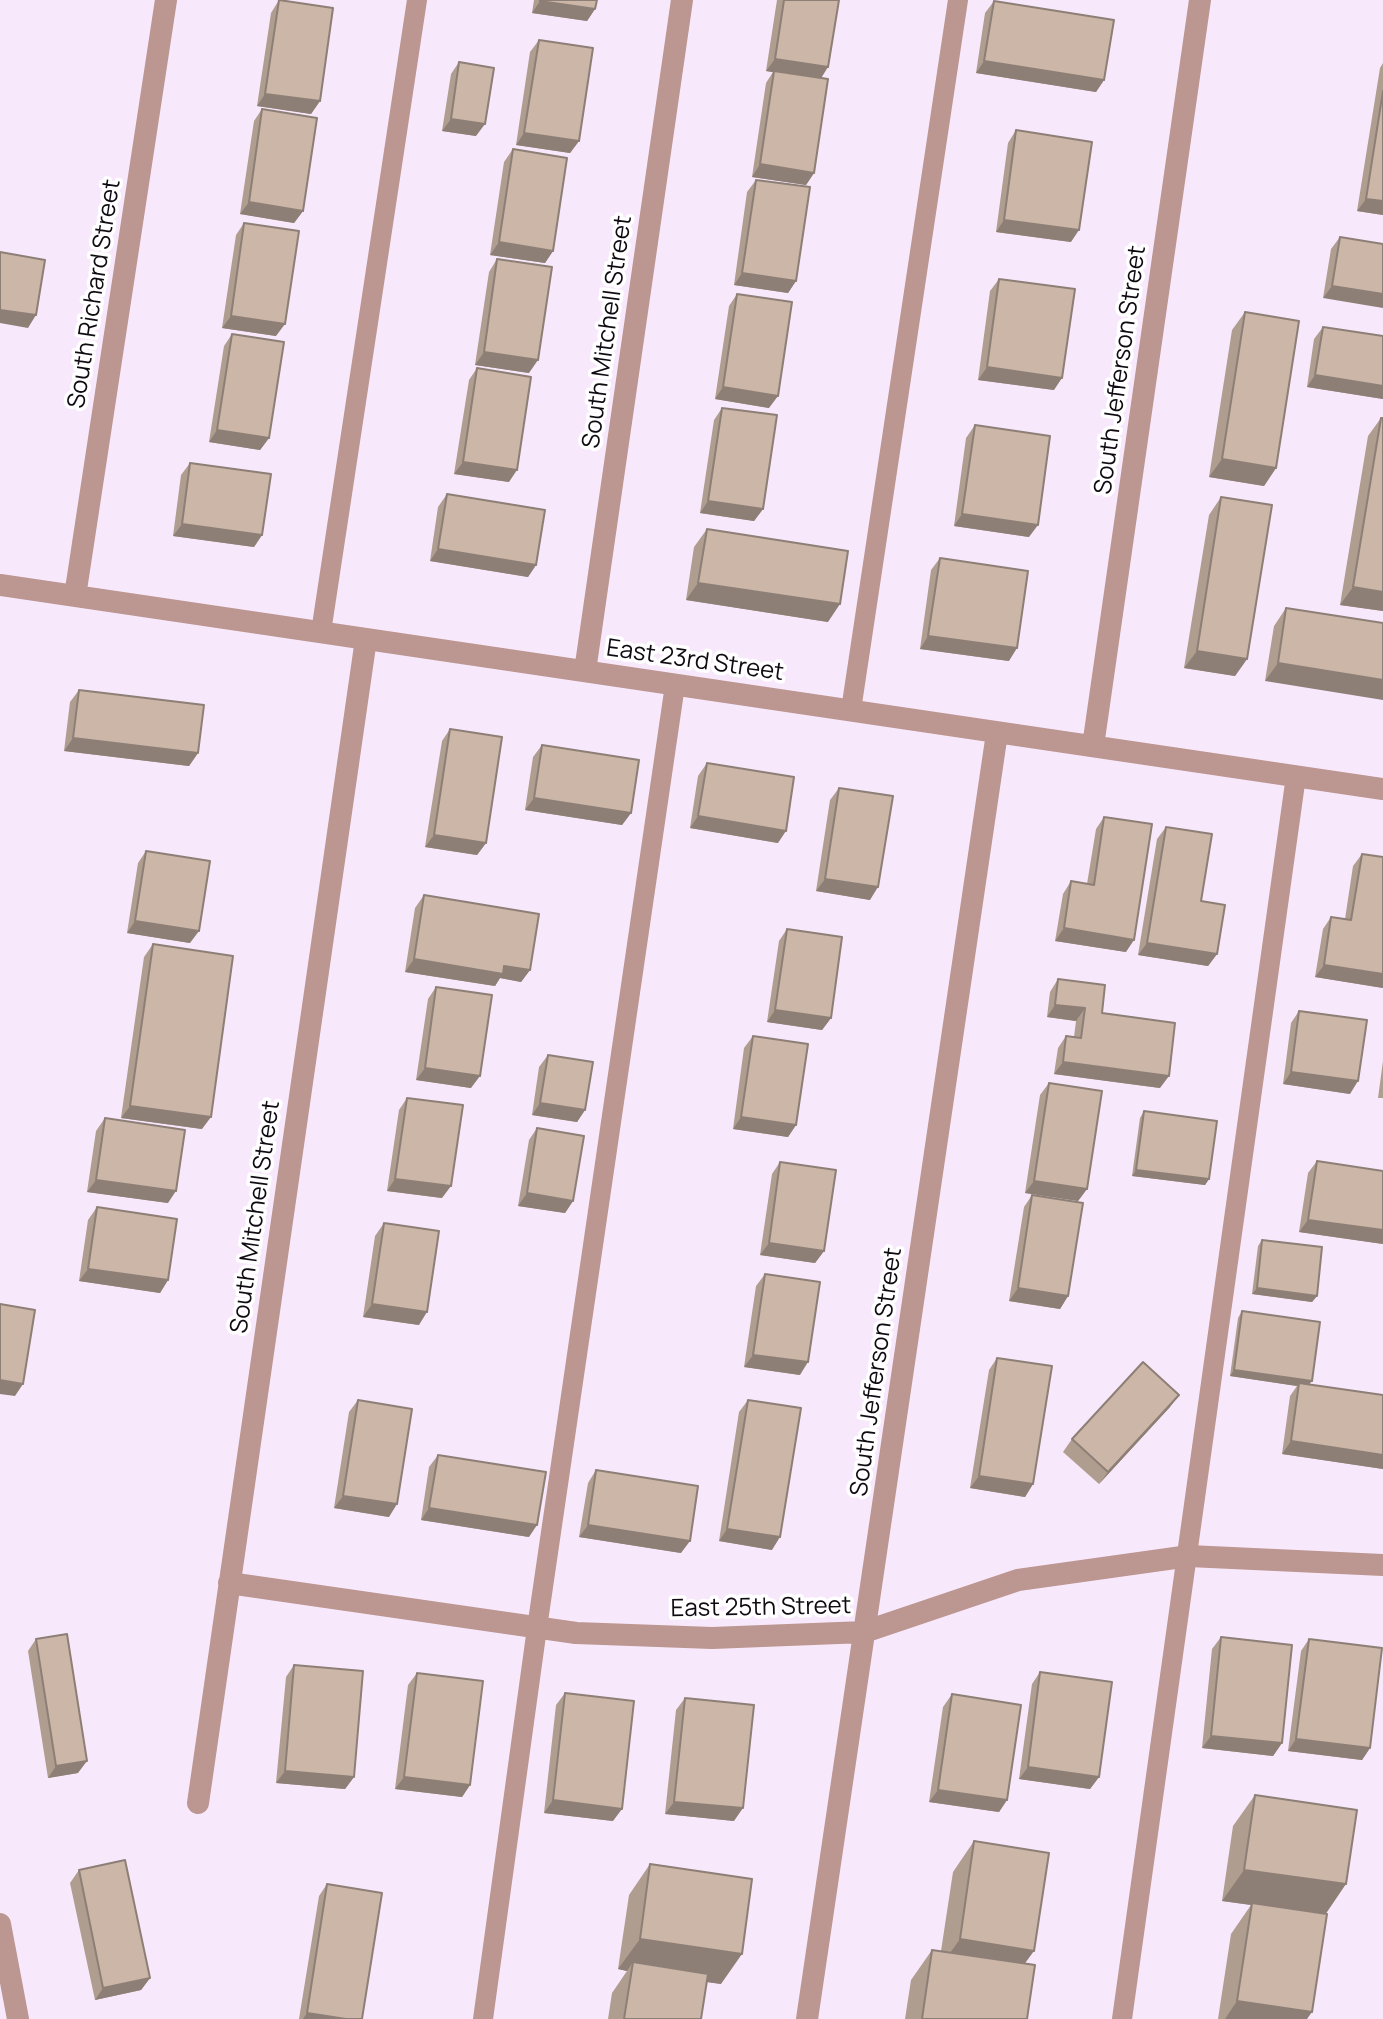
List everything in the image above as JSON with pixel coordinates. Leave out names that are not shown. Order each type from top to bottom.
[{"type":"street","name":"South Richard Street","points":[[75,596],[166,0]]},
{"type":"street","name":"South Mitchell Street","points":[[585,671],[682,0]]},
{"type":"street","name":"South Jefferson Street","points":[[1093,746],[1200,0]]},
{"type":"street","name":"East 23rd Street","points":[[0,585],[1383,789]]},
{"type":"street","name":"South Mitchell Street","points":[[198,1803],[366,639]]},
{"type":"street","name":"South Jefferson Street","points":[[807,2019],[997,733]]},
{"type":"street","name":"East 25th Street","points":[[229,1583],[576,1633],[712,1638],[864,1632],[1018,1580],[1189,1556],[1383,1565]]},
{"type":"street","points":[[0,1924],[18,2019]]},
{"type":"lane","points":[[321,632],[417,0]]},
{"type":"lane","points":[[851,710],[958,0]]},
{"type":"lane","points":[[483,2019],[675,685]]},
{"type":"lane","points":[[1122,2019],[1296,776]]},
{"type":"building","points":[[279,0],[333,8],[320,101],[265,94]]},
{"type":"building","points":[[540,0],[597,0],[595,9]]},
{"type":"building","points":[[784,0],[839,0],[828,67],[775,59]]},
{"type":"building","points":[[994,1],[1114,20],[1104,80],[984,61]]},
{"type":"building","points":[[539,40],[593,48],[579,141],[524,133]]},
{"type":"building","points":[[459,62],[494,68],[485,124],[451,119]]},
{"type":"building","points":[[774,71],[828,79],[814,173],[760,164]]},
{"type":"building","points":[[1383,91],[1383,201],[1366,199]]},
{"type":"building","points":[[262,109],[317,118],[303,211],[249,202]]},
{"type":"building","points":[[1016,130],[1092,142],[1079,230],[1004,220]]},
{"type":"building","points":[[513,149],[567,158],[553,251],[499,242]]},
{"type":"building","points":[[756,180],[810,187],[796,281],[742,273]]},
{"type":"building","points":[[244,223],[299,231],[285,324],[231,316]]},
{"type":"building","points":[[1340,237],[1383,244],[1383,294],[1332,286]]},
{"type":"building","points":[[0,252],[45,260],[36,315],[0,310]]},
{"type":"building","points":[[497,259],[552,267],[538,360],[484,352]]},
{"type":"building","points":[[999,279],[1075,289],[1062,378],[987,367]]},
{"type":"building","points":[[737,294],[792,302],[778,396],[723,387]]},
{"type":"building","points":[[1245,312],[1299,321],[1276,468],[1222,459]]},
{"type":"building","points":[[1323,327],[1383,336],[1383,386],[1315,375]]},
{"type":"building","points":[[232,334],[284,342],[269,438],[217,430]]},
{"type":"building","points":[[477,368],[531,377],[517,470],[463,462]]},
{"type":"building","points":[[722,408],[777,415],[763,509],[708,501]]},
{"type":"building","points":[[1383,418],[1383,592],[1353,587]]},
{"type":"building","points":[[975,425],[1050,436],[1038,525],[962,514]]},
{"type":"building","points":[[190,463],[271,474],[262,535],[182,524]]},
{"type":"building","points":[[447,494],[545,510],[536,565],[438,549]]},
{"type":"building","points":[[1221,497],[1272,505],[1247,659],[1197,651]]},
{"type":"building","points":[[707,529],[848,551],[840,604],[698,583]]},
{"type":"building","points":[[940,558],[1028,571],[1017,648],[928,636]]},
{"type":"building","points":[[1286,608],[1383,623],[1383,680],[1278,663]]},
{"type":"building","points":[[79,690],[204,705],[198,753],[73,738]]},
{"type":"building","points":[[450,729],[502,737],[486,843],[434,835]]},
{"type":"building","points":[[542,745],[639,760],[631,813],[534,798]]},
{"type":"building","points":[[707,763],[794,777],[786,831],[698,816]]},
{"type":"building","points":[[839,788],[893,796],[878,887],[825,879]]},
{"type":"building","points":[[1104,817],[1152,824],[1134,940],[1064,928],[1071,881],[1094,885]]},
{"type":"building","points":[[1166,827],[1212,834],[1201,901],[1225,905],[1217,954],[1147,943]]},
{"type":"building","points":[[146,851],[210,861],[199,931],[135,921]]},
{"type":"building","points":[[1362,854],[1383,857],[1383,974],[1324,965],[1331,917],[1351,920]]},
{"type":"building","points":[[424,895],[539,914],[530,970],[504,966],[503,974],[414,959]]},
{"type":"building","points":[[787,929],[842,937],[831,1018],[775,1010]]},
{"type":"building","points":[[153,944],[233,956],[211,1117],[130,1106]]},
{"type":"building","points":[[1058,979],[1105,985],[1102,1013],[1175,1023],[1169,1076],[1063,1062],[1066,1036],[1081,1038],[1085,1008],[1055,1005]]},
{"type":"building","points":[[436,987],[492,995],[480,1076],[425,1068]]},
{"type":"building","points":[[1299,1011],[1367,1020],[1358,1081],[1291,1072]]},
{"type":"building","points":[[753,1036],[808,1044],[796,1125],[741,1117]]},
{"type":"building","points":[[548,1055],[593,1062],[585,1110],[540,1103]]},
{"type":"building","points":[[1049,1083],[1102,1091],[1087,1189],[1034,1181]]},
{"type":"building","points":[[407,1098],[463,1105],[451,1186],[395,1179]]},
{"type":"building","points":[[1144,1111],[1217,1121],[1209,1179],[1136,1170]]},
{"type":"building","points":[[105,1118],[185,1130],[176,1191],[96,1180]]},
{"type":"building","points":[[537,1128],[584,1136],[573,1201],[527,1193]]},
{"type":"building","points":[[1317,1161],[1383,1171],[1383,1230],[1308,1220]]},
{"type":"building","points":[[780,1162],[836,1170],[824,1251],[769,1243]]},
{"type":"building","points":[[1032,1195],[1083,1203],[1068,1296],[1018,1288]]},
{"type":"building","points":[[97,1207],[177,1219],[168,1280],[88,1269]]},
{"type":"building","points":[[384,1223],[439,1231],[427,1312],[372,1304]]},
{"type":"building","points":[[1262,1240],[1322,1247],[1317,1296],[1257,1288]]},
{"type":"building","points":[[765,1274],[820,1282],[808,1362],[753,1355]]},
{"type":"building","points":[[0,1304],[35,1310],[23,1384],[0,1380]]},
{"type":"building","points":[[1242,1311],[1320,1322],[1312,1381],[1234,1370]]},
{"type":"building","points":[[997,1358],[1052,1366],[1033,1484],[979,1476]]},
{"type":"building","points":[[1143,1362],[1179,1395],[1108,1472],[1072,1439]]},
{"type":"building","points":[[1299,1383],[1383,1395],[1383,1455],[1291,1441]]},
{"type":"building","points":[[358,1400],[412,1409],[397,1504],[343,1496]]},
{"type":"building","points":[[748,1400],[801,1408],[780,1537],[727,1529]]},
{"type":"building","points":[[438,1455],[546,1472],[537,1525],[429,1508]]},
{"type":"building","points":[[596,1470],[698,1486],[690,1541],[588,1525]]},
{"type":"building","points":[[67,1634],[87,1761],[56,1766],[36,1639]]},
{"type":"building","points":[[1221,1637],[1292,1645],[1282,1743],[1211,1736]]},
{"type":"building","points":[[1309,1639],[1382,1648],[1370,1748],[1296,1739]]},
{"type":"building","points":[[294,1665],[363,1671],[354,1777],[285,1771]]},
{"type":"building","points":[[1040,1672],[1112,1682],[1099,1777],[1028,1767]]},
{"type":"building","points":[[417,1673],[483,1681],[470,1785],[404,1777]]},
{"type":"building","points":[[565,1693],[634,1701],[622,1809],[553,1800]]},
{"type":"building","points":[[952,1694],[1021,1705],[1007,1800],[938,1790]]},
{"type":"building","points":[[685,1698],[754,1705],[743,1808],[674,1802]]},
{"type":"building","points":[[1255,1795],[1357,1810],[1346,1884],[1244,1870]]},
{"type":"building","points":[[974,1841],[1049,1853],[1034,1951],[960,1939]]},
{"type":"building","points":[[125,1860],[150,1978],[103,1988],[79,1870]]},
{"type":"building","points":[[650,1864],[752,1879],[742,1954],[640,1939]]},
{"type":"building","points":[[327,1884],[382,1893],[362,2019],[307,2013]]},
{"type":"building","points":[[1252,1903],[1327,1914],[1312,2012],[1237,2001]]},
{"type":"building","points":[[932,1950],[1035,1965],[1027,2019],[922,2019]]},
{"type":"building","points":[[633,1962],[708,1974],[701,2019],[624,2019]]}]
